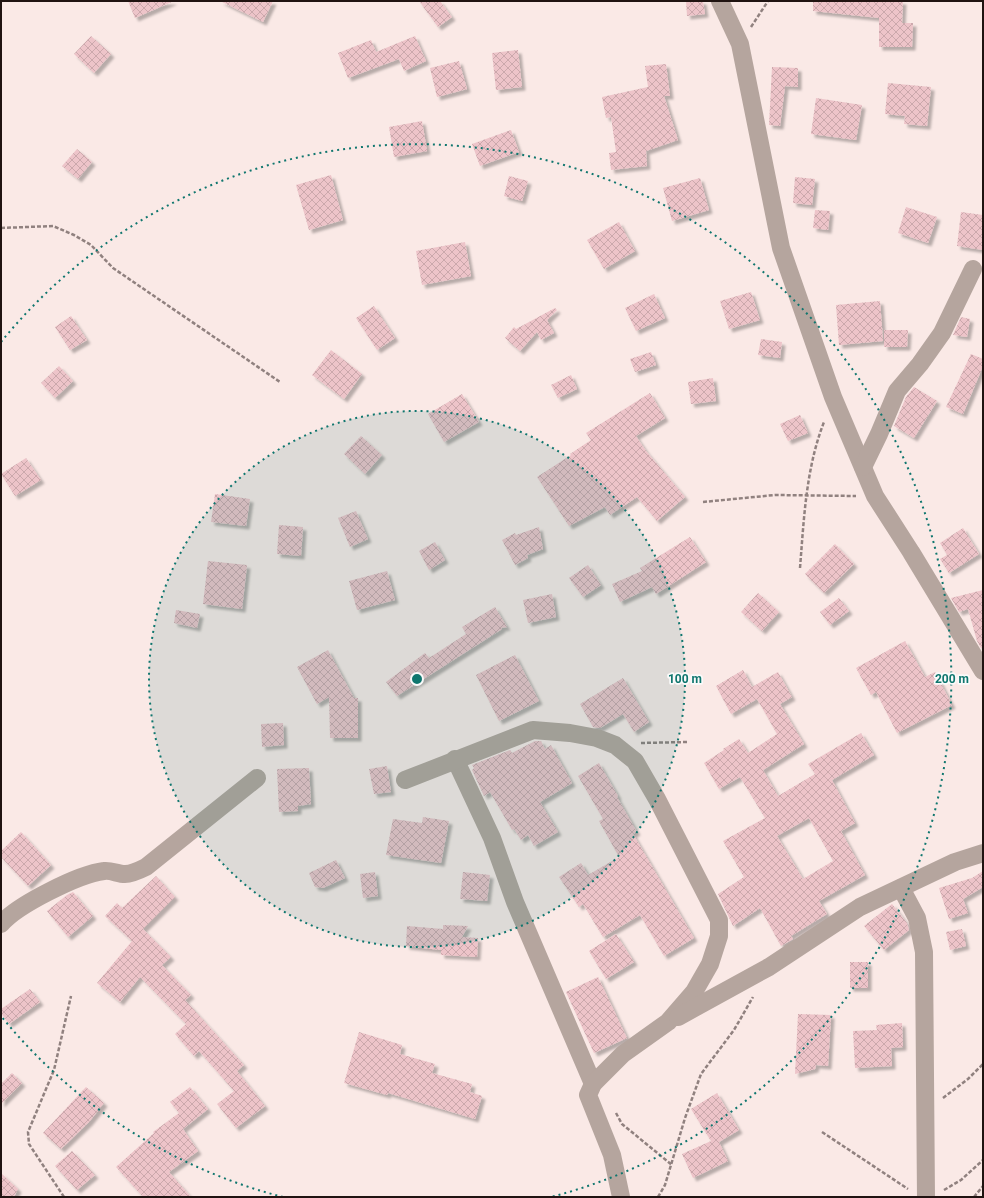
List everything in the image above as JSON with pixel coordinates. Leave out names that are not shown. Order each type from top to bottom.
[{"type":"street","points":[[720,1],[740,44],[781,248],[833,397],[874,496],[983,671]]},
{"type":"street","points":[[863,467],[897,391],[920,364],[942,333],[973,268]]},
{"type":"street","points":[[405,780],[455,759],[532,730],[570,733],[597,738],[615,745],[635,761],[657,799],[719,920],[719,936],[710,964],[694,992],[668,1022]]},
{"type":"street","points":[[455,759],[492,838],[515,902],[593,1084]]},
{"type":"street","points":[[1,924],[6,917],[36,898],[86,875],[106,871],[126,874],[146,868],[257,778]]},
{"type":"street","points":[[621,1197],[612,1155],[588,1095],[593,1084],[623,1054],[668,1022],[769,967],[860,907],[955,862],[983,853]]},
{"type":"street","points":[[901,888],[917,918],[924,952],[926,1197]]},
{"type":"path","points":[[740,44],[768,1]]},
{"type":"path","points":[[1,228],[52,226],[74,235],[91,245],[113,268],[280,382]]},
{"type":"path","points":[[800,568],[806,495],[816,441],[833,397]]},
{"type":"path","points":[[703,502],[775,495],[874,496]]},
{"type":"path","points":[[615,745],[687,742]]},
{"type":"path","points":[[658,1197],[665,1185],[672,1165],[685,1118],[701,1074],[734,1030],[755,992]]},
{"type":"path","points":[[64,1197],[29,1144],[28,1132],[54,1070],[70,996]]},
{"type":"path","points":[[938,1102],[968,1079],[983,1064]]},
{"type":"path","points":[[613,1108],[622,1124],[672,1165]]},
{"type":"path","points":[[822,1132],[909,1190]]},
{"type":"path","points":[[943,1190],[960,1180],[983,1160]]},
{"type":"path","points":[[974,1197],[983,1186]]},
{"type":"building","points":[[128,1],[174,1],[135,18]]},
{"type":"building","points":[[220,1],[273,1],[263,22]]},
{"type":"building","points":[[419,1],[440,1],[452,17],[438,27]]},
{"type":"building","points":[[686,1],[703,1],[705,14],[687,16]]},
{"type":"building","points":[[813,1],[903,1],[902,23],[913,23],[912,47],[879,47],[879,18],[813,11]]},
{"type":"building","points":[[91,36],[111,54],[94,73],[74,54]]},
{"type":"building","points":[[415,36],[426,61],[404,71],[399,59],[348,78],[338,53],[371,40],[376,52]]},
{"type":"building","points":[[518,50],[522,87],[496,90],[492,53]]},
{"type":"building","points":[[459,61],[467,89],[437,97],[430,68]]},
{"type":"building","points":[[666,64],[670,96],[664,96],[678,140],[646,151],[647,166],[611,170],[609,153],[616,152],[611,117],[606,118],[602,97],[648,87],[645,66]]},
{"type":"building","points":[[772,67],[798,68],[798,87],[785,86],[780,126],[769,125]]},
{"type":"building","points":[[888,83],[931,87],[927,126],[904,124],[905,116],[885,114]]},
{"type":"building","points":[[816,98],[862,105],[856,140],[811,134]]},
{"type":"building","points":[[422,121],[427,151],[394,157],[389,127]]},
{"type":"building","points":[[511,130],[519,152],[480,166],[472,144]]},
{"type":"building","points":[[77,149],[92,162],[78,179],[62,166]]},
{"type":"building","points":[[331,175],[343,220],[309,230],[296,185]]},
{"type":"building","points":[[509,176],[528,181],[522,201],[504,196]]},
{"type":"building","points":[[795,177],[815,179],[812,205],[793,203]]},
{"type":"building","points":[[700,178],[709,210],[672,221],[663,188]]},
{"type":"building","points":[[906,207],[937,217],[928,243],[898,233]]},
{"type":"building","points":[[815,210],[830,211],[828,230],[813,228]]},
{"type":"building","points":[[961,212],[983,215],[983,250],[957,246]]},
{"type":"building","points":[[619,222],[635,251],[604,269],[587,240]]},
{"type":"building","points":[[465,242],[471,276],[422,285],[416,251]]},
{"type":"building","points":[[751,292],[760,320],[729,329],[720,301]]},
{"type":"building","points":[[654,294],[665,318],[636,331],[625,308]]},
{"type":"building","points":[[880,301],[883,341],[839,345],[836,305]]},
{"type":"building","points":[[374,306],[395,338],[377,350],[356,318]]},
{"type":"building","points":[[555,308],[557,310],[547,320],[554,333],[541,340],[537,332],[520,351],[505,338],[514,327],[516,329]]},
{"type":"building","points":[[71,316],[87,340],[70,350],[55,327]]},
{"type":"building","points":[[961,317],[970,319],[967,337],[953,335]]},
{"type":"building","points":[[884,330],[908,330],[907,347],[884,347]]},
{"type":"building","points":[[761,339],[782,342],[780,358],[758,355]]},
{"type":"building","points":[[331,350],[362,374],[344,399],[312,375]]},
{"type":"building","points":[[651,352],[656,365],[635,372],[630,359]]},
{"type":"building","points":[[971,354],[983,359],[983,366],[963,414],[946,407]]},
{"type":"building","points":[[59,366],[73,381],[55,398],[41,383]]},
{"type":"building","points":[[571,375],[577,389],[558,398],[551,385]]},
{"type":"building","points":[[713,378],[716,401],[691,404],[688,382]]},
{"type":"building","points":[[914,387],[937,401],[914,438],[894,426],[906,397]]},
{"type":"building","points":[[650,393],[665,418],[636,436],[646,451],[685,497],[657,521],[637,497],[610,515],[605,507],[569,526],[537,477],[591,440],[586,433]]},
{"type":"building","points":[[462,394],[479,422],[444,442],[428,414]]},
{"type":"building","points":[[800,415],[808,433],[788,441],[780,424]]},
{"type":"building","points":[[361,436],[382,455],[365,474],[344,454]]},
{"type":"building","points":[[26,458],[41,480],[15,496],[1,474]]},
{"type":"building","points":[[215,494],[250,499],[246,526],[211,522]]},
{"type":"building","points":[[356,511],[368,539],[350,547],[338,518]]},
{"type":"building","points":[[279,525],[303,527],[301,556],[277,554]]},
{"type":"building","points":[[539,527],[543,549],[527,555],[528,558],[515,565],[502,540],[515,533],[516,535]]},
{"type":"building","points":[[963,528],[979,554],[949,573],[940,559],[947,555],[940,543]]},
{"type":"building","points":[[690,537],[706,562],[656,594],[652,587],[620,602],[612,584],[642,571],[640,568]]},
{"type":"building","points":[[435,542],[445,560],[429,570],[419,551]]},
{"type":"building","points":[[835,544],[854,564],[824,593],[805,574]]},
{"type":"building","points":[[208,561],[247,565],[242,609],[203,604]]},
{"type":"building","points":[[588,565],[601,585],[583,597],[569,578]]},
{"type":"building","points":[[387,571],[395,600],[357,610],[349,581]]},
{"type":"building","points":[[983,590],[983,647],[981,648],[977,641],[968,609],[959,612],[951,598]]},
{"type":"building","points":[[758,593],[779,612],[762,631],[741,612]]},
{"type":"building","points":[[552,594],[556,617],[528,623],[523,600]]},
{"type":"building","points":[[839,598],[849,611],[830,625],[820,612]]},
{"type":"building","points":[[495,607],[507,627],[501,628],[502,629],[397,696],[386,682],[425,653],[429,658],[466,634],[462,627]]},
{"type":"building","points":[[176,610],[200,614],[197,628],[174,623]]},
{"type":"building","points":[[905,641],[925,677],[935,672],[952,705],[897,733],[876,692],[871,695],[856,668]]},
{"type":"building","points":[[328,650],[354,698],[358,698],[358,738],[330,738],[329,697],[317,704],[297,667]]},
{"type":"building","points":[[515,655],[539,701],[499,721],[476,675]]},
{"type":"building","points":[[743,670],[752,687],[778,672],[792,697],[780,704],[804,744],[763,770],[778,796],[815,774],[808,764],[861,733],[874,755],[832,780],[855,823],[841,831],[865,875],[819,901],[827,914],[791,936],[793,939],[781,946],[760,908],[733,926],[718,894],[744,877],[723,841],[765,818],[740,777],[719,789],[704,763],[739,739],[748,753],[777,734],[757,699],[731,714],[716,686]],"holes":[[[809,818],[833,861],[803,879],[777,836]]]},
{"type":"building","points":[[623,678],[649,722],[634,732],[623,714],[600,728],[593,727],[580,704]]},
{"type":"building","points":[[283,723],[284,745],[262,747],[261,724]]},
{"type":"building","points":[[535,741],[541,741],[545,749],[551,745],[572,783],[540,802],[558,832],[534,846],[528,835],[521,840],[514,829],[512,830],[490,792],[484,796],[472,770],[474,768],[472,765],[510,750],[512,753]]},
{"type":"building","points":[[599,763],[637,832],[633,834],[694,938],[664,956],[640,915],[603,937],[583,904],[579,907],[559,877],[581,863],[588,875],[619,857],[599,821],[603,819],[578,776]]},
{"type":"building","points":[[387,766],[391,792],[374,794],[369,769]]},
{"type":"building","points":[[309,768],[311,804],[298,806],[298,811],[279,812],[277,769]]},
{"type":"building","points":[[423,817],[449,821],[441,863],[386,855],[393,819],[422,823]]},
{"type":"building","points":[[21,832],[51,865],[28,886],[1,857],[1,851]]},
{"type":"building","points":[[336,860],[345,878],[323,888],[315,887],[309,873]]},
{"type":"building","points":[[983,871],[983,887],[963,899],[968,913],[949,919],[939,888],[972,878]]},
{"type":"building","points":[[375,872],[378,896],[363,898],[360,874]]},
{"type":"building","points":[[463,872],[490,875],[487,901],[460,899]]},
{"type":"building","points":[[156,876],[175,897],[143,929],[171,957],[162,965],[191,995],[185,1000],[244,1065],[237,1071],[265,1106],[236,1128],[217,1104],[234,1091],[199,1051],[194,1056],[175,1034],[186,1024],[140,977],[120,1002],[97,983],[132,941],[105,916],[117,903],[122,908]]},
{"type":"building","points":[[73,892],[93,916],[68,937],[47,911]]},
{"type":"building","points":[[892,904],[907,923],[909,930],[884,950],[864,926]]},
{"type":"building","points":[[443,925],[468,926],[462,937],[478,938],[477,957],[441,955],[441,950],[406,946],[407,926],[443,929]]},
{"type":"building","points":[[962,929],[966,946],[950,950],[946,932]]},
{"type":"building","points":[[616,934],[634,962],[606,979],[589,951]]},
{"type":"building","points":[[850,962],[868,962],[868,988],[850,988]]},
{"type":"building","points":[[598,977],[627,1038],[594,1053],[566,992]]},
{"type":"building","points":[[30,989],[40,1002],[9,1024],[1,1013],[1,1009]]},
{"type":"building","points":[[798,1014],[831,1015],[828,1066],[816,1065],[815,1069],[795,1074]]},
{"type":"building","points":[[902,1023],[903,1047],[891,1048],[892,1066],[855,1068],[853,1031],[877,1030],[876,1025]]},
{"type":"building","points":[[359,1032],[402,1045],[400,1054],[435,1064],[432,1073],[472,1084],[470,1092],[482,1096],[475,1119],[388,1093],[387,1095],[344,1083]]},
{"type":"building","points":[[12,1073],[22,1083],[1,1104],[1,1084]]},
{"type":"building","points":[[86,1087],[104,1103],[89,1122],[61,1149],[43,1133]]},
{"type":"building","points":[[190,1087],[208,1109],[183,1129],[198,1151],[169,1172],[191,1197],[143,1197],[116,1167],[154,1133],[153,1132],[179,1113],[170,1102]]},
{"type":"building","points":[[717,1093],[739,1130],[719,1142],[728,1161],[693,1178],[682,1154],[711,1141],[691,1109]]},
{"type":"building","points":[[72,1151],[95,1175],[77,1190],[55,1166]]},
{"type":"building","points":[[1,1173],[18,1189],[14,1197],[1,1197]]}]
